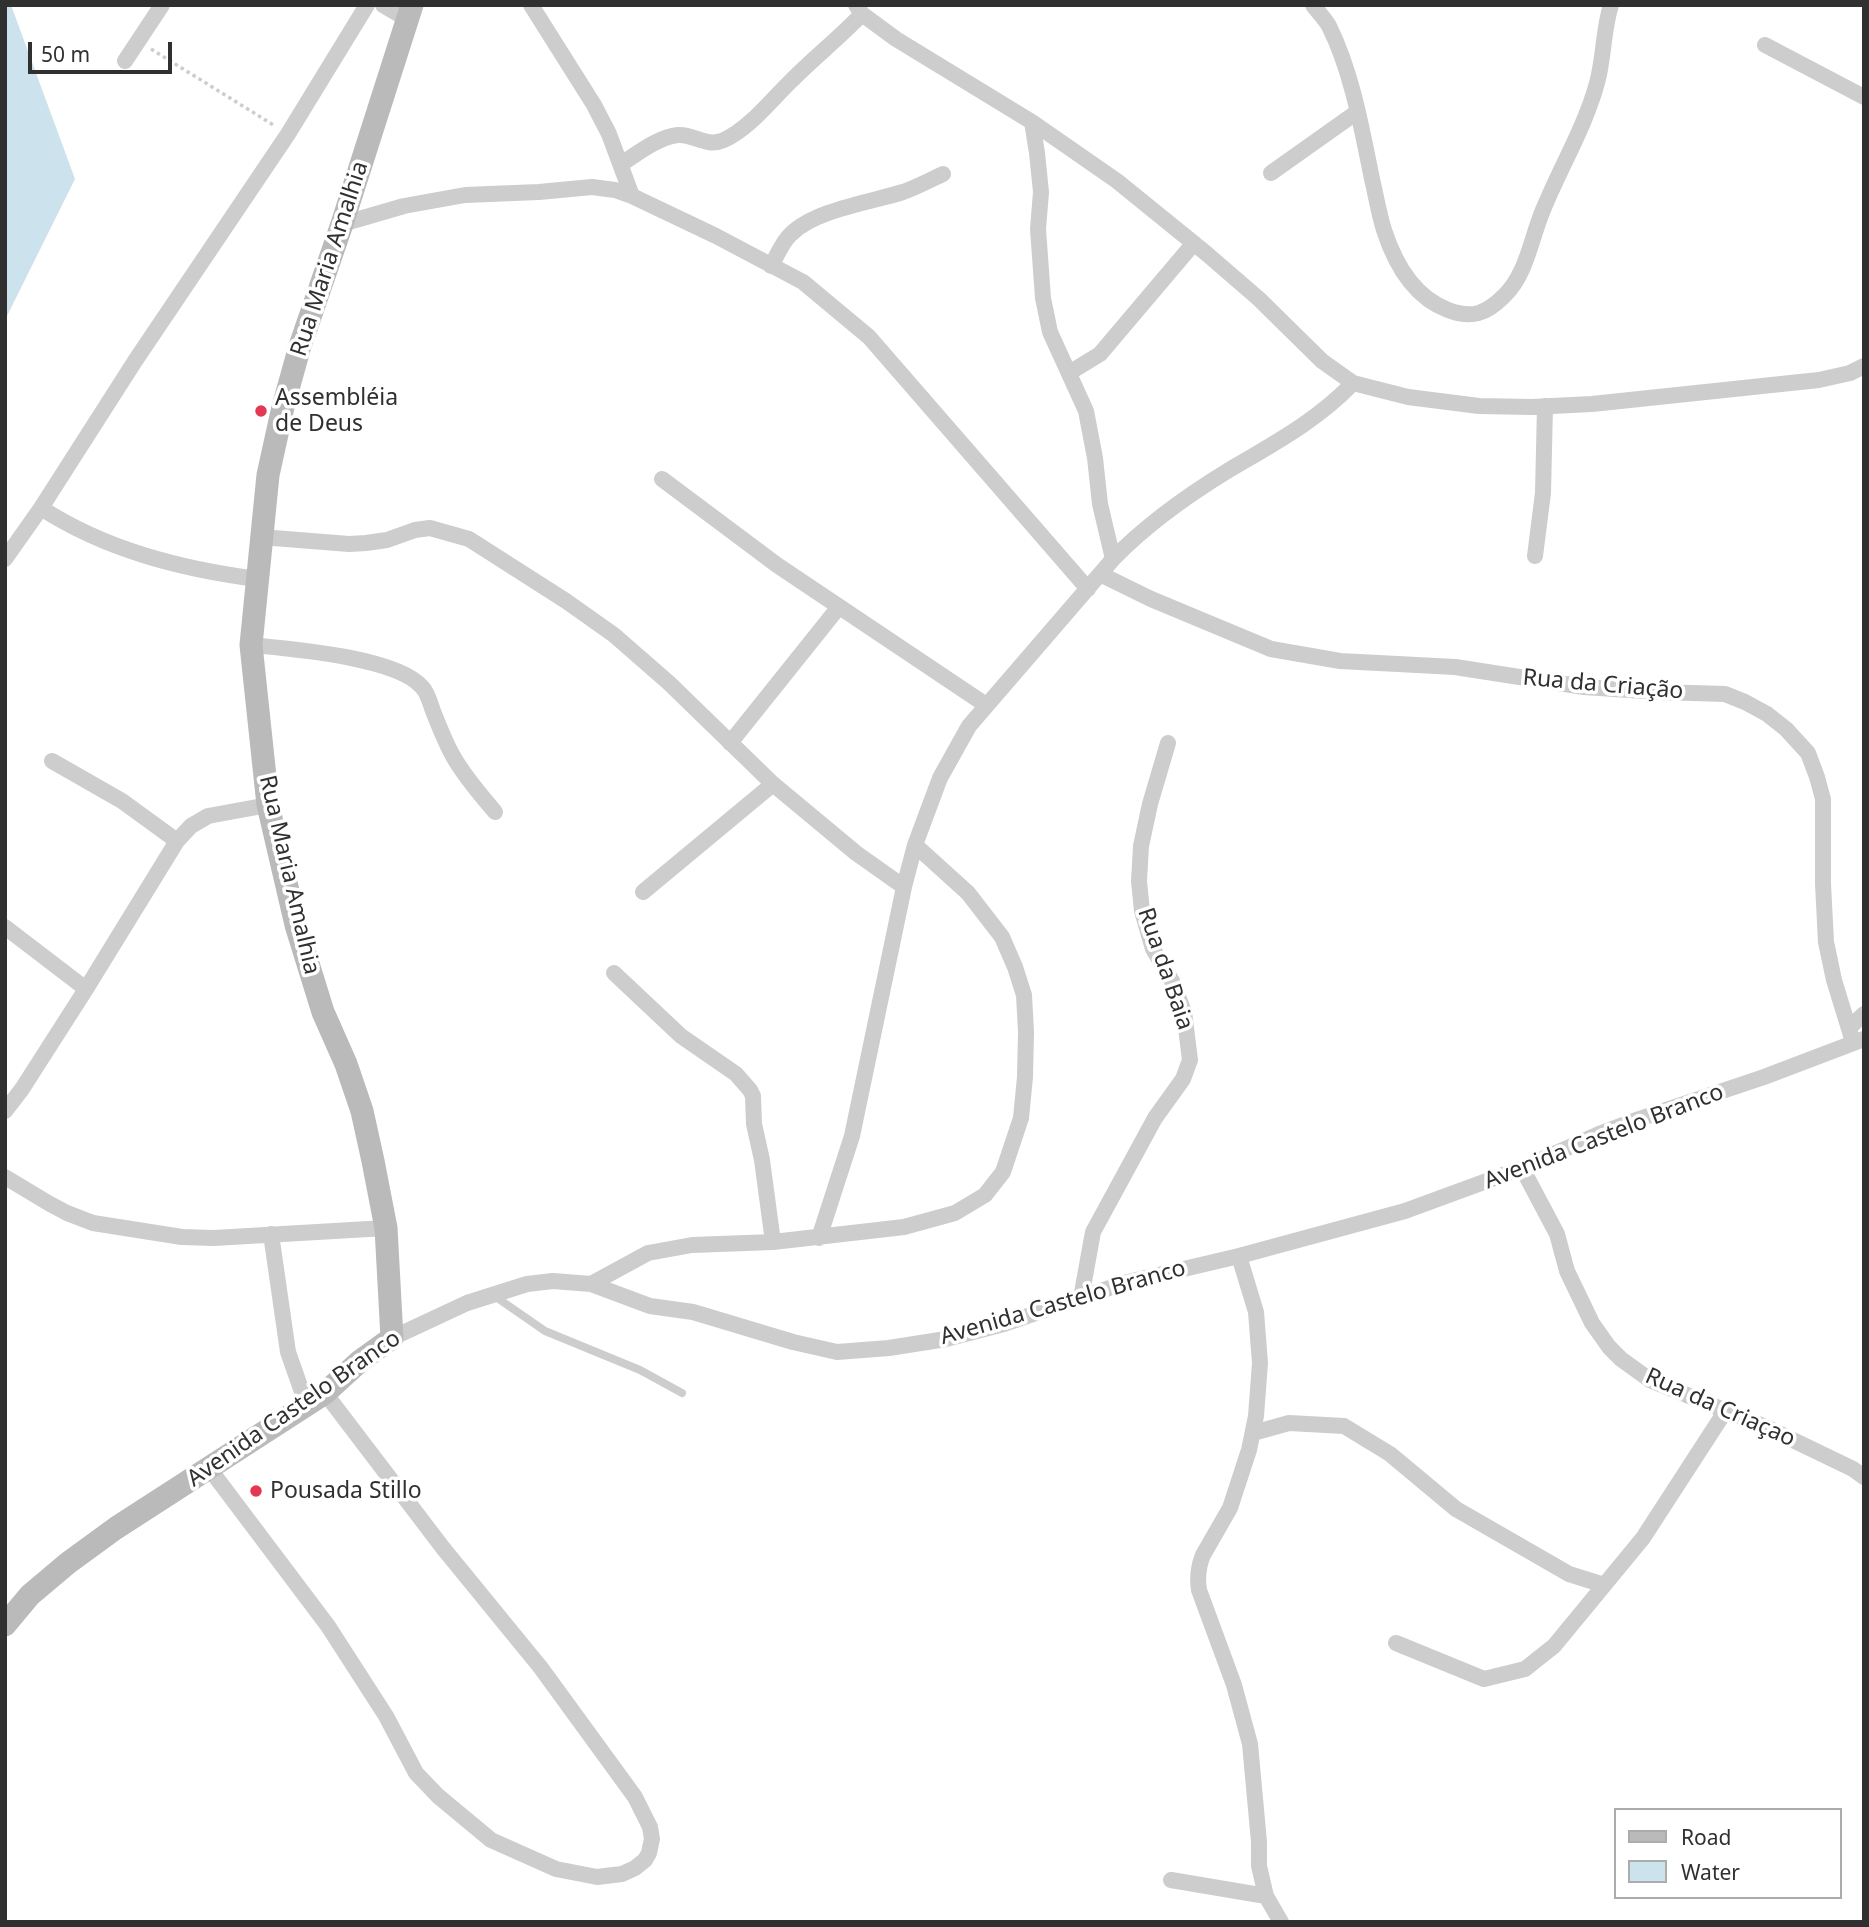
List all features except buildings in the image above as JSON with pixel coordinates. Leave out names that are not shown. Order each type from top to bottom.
[{"type":"street","points":[[125,61],[162,5]]},
{"type":"street","points":[[5,559],[288,134],[367,5]]},
{"type":"street","points":[[383,5],[409,12]]},
{"type":"street","points":[[531,5],[594,105],[609,134],[632,195]]},
{"type":"street","points":[[1313,5],[1328,24],[1338,49],[1357,112],[1384,229],[1394,257],[1424,297],[1437,306],[1466,316],[1484,311],[1507,294],[1520,274],[1542,211],[1597,85],[1611,5]]},
{"type":"street","points":[[621,164],[665,138],[677,135],[715,144],[730,137],[752,120],[845,32],[859,9],[896,39],[1032,122],[1117,181],[1194,243],[1259,299],[1322,360],[1353,383],[1408,397],[1479,407],[1545,407],[1819,380],[1850,373],[1864,366]]},
{"type":"street","name":"Rua Maria Amalhia","points":[[392,1338],[386,1228],[362,1111],[346,1064],[323,1012],[296,925],[268,805],[251,645],[268,475],[287,395],[300,346],[409,12]]},
{"type":"street","points":[[1765,44],[1864,97]]},
{"type":"street","points":[[1271,173],[1357,112]]},
{"type":"street","points":[[1032,122],[1040,181],[1039,260],[1043,298],[1050,332],[1086,411],[1100,504],[1113,559]]},
{"type":"street","points":[[771,266],[787,238],[812,220],[837,210],[908,191],[943,174]]},
{"type":"street","points":[[342,224],[404,206],[465,195],[592,187],[632,195],[716,236],[803,282],[870,337],[1088,589]]},
{"type":"street","points":[[1069,373],[1100,354],[1194,243]]},
{"type":"street","points":[[819,1238],[852,1136],[915,845],[931,800],[969,726],[1136,535],[1228,471],[1303,425],[1336,401],[1353,383]]},
{"type":"street","points":[[1535,555],[1543,493],[1545,407]]},
{"type":"street","points":[[662,479],[838,608],[986,705]]},
{"type":"street","points":[[41,508],[96,538],[130,551],[222,574],[257,579]]},
{"type":"street","points":[[261,537],[349,544],[387,540],[415,530],[430,528],[469,539],[614,635],[669,683],[773,784],[856,853],[904,887]]},
{"type":"street","name":"Rua da Criação","points":[[1100,574],[1151,599],[1271,649],[1340,661],[1455,667],[1584,687],[1725,694],[1767,714],[1786,729],[1808,753],[1823,799],[1826,942],[1834,980],[1855,1037]]},
{"type":"street","points":[[730,743],[838,608]]},
{"type":"street","points":[[251,645],[382,664],[412,678],[423,687],[429,698],[453,756],[495,812]]},
{"type":"street","name":"Rua da Baia","points":[[1081,1298],[1093,1232],[1155,1118],[1183,1079],[1190,1060],[1184,1012],[1172,981],[1153,948],[1142,911],[1139,881],[1150,804],[1168,743]]},
{"type":"street","points":[[52,761],[122,801],[177,841]]},
{"type":"street","points":[[643,892],[773,784]]},
{"type":"street","points":[[5,1111],[86,989],[177,841],[191,826],[208,816],[268,805]]},
{"type":"street","points":[[591,1284],[648,1253],[692,1245],[773,1242],[904,1227],[955,1213],[985,1195],[1003,1172],[1021,1118],[1025,1077],[1024,995],[1002,937],[968,893],[915,845]]},
{"type":"street","points":[[5,927],[86,989]]},
{"type":"street","points":[[614,973],[681,1036],[736,1074],[750,1090],[773,1242]]},
{"type":"street","points":[[1855,1037],[1864,1014]]},
{"type":"street","name":"Avenida Castelo Branco","points":[[5,1625],[30,1595],[116,1528],[316,1399],[392,1338],[467,1303],[527,1284],[553,1281],[591,1284],[650,1306],[693,1312],[793,1342],[837,1352],[889,1348],[946,1339],[1004,1324],[1124,1283],[1405,1212],[1522,1168],[1598,1134],[1764,1077],[1855,1037]]},
{"type":"street","name":"Rua da Criaçao","points":[[1522,1168],[1557,1234],[1567,1270],[1592,1323],[1621,1359],[1650,1380],[1815,1450],[1864,1477]]},
{"type":"street","points":[[5,1177],[50,1204],[93,1223],[182,1237],[214,1238],[386,1228]]},
{"type":"street","points":[[209,1468],[328,1626],[386,1716],[416,1773],[438,1796],[491,1840],[556,1868],[597,1877],[622,1874],[645,1860],[652,1839],[650,1827],[635,1797],[541,1668],[316,1399],[288,1352],[271,1234]]},
{"type":"street","points":[[1239,1256],[1255,1312],[1260,1363],[1256,1416],[1230,1508],[1207,1546],[1197,1579],[1234,1685],[1251,1744],[1259,1831],[1259,1866],[1266,1896],[1281,1922]]},
{"type":"street","points":[[1396,1643],[1484,1679],[1525,1669],[1554,1646],[1643,1538],[1726,1410]]},
{"type":"street","points":[[1253,1433],[1289,1423],[1344,1426],[1390,1454],[1456,1508],[1569,1574],[1604,1585]]},
{"type":"street","points":[[1171,1880],[1266,1896]]},
{"type":"lane","points":[[493,1295],[545,1331],[640,1370],[682,1393]]},
{"type":"path","points":[[137,41],[288,134]]},
{"type":"water","points":[[5,5],[11,5],[75,179],[5,320]]},
{"type":"place","name":"Assembléia de Deus","points":[[261,411]]},
{"type":"place","name":"Pousada Stillo","points":[[256,1491]]}]
